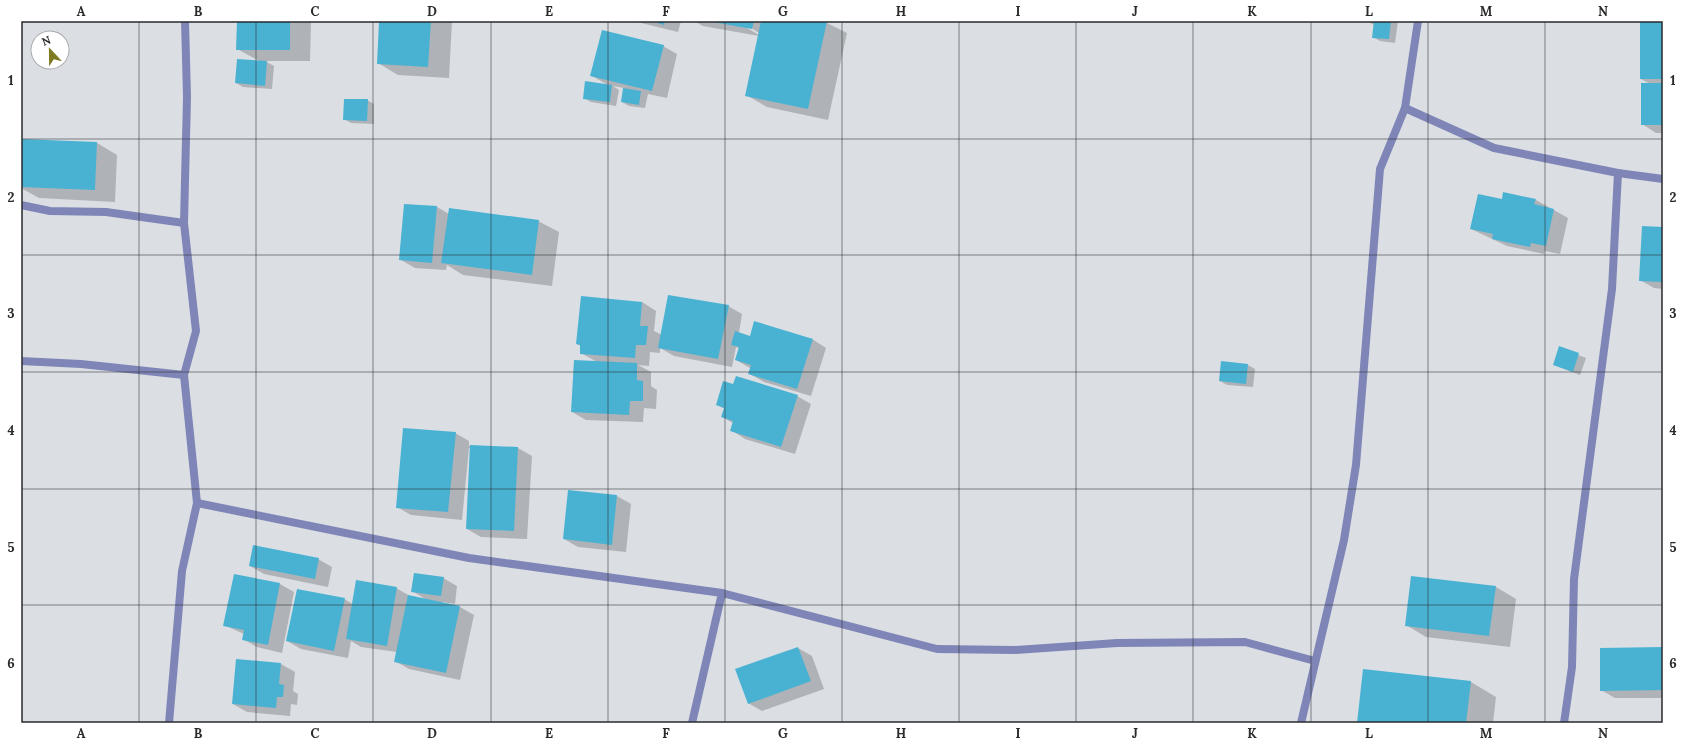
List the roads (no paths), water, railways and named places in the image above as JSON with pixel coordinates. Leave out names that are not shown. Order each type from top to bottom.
[{"type":"street","points":[[169,723],[182,571],[197,503],[184,375],[196,331],[184,223],[187,98],[185,21]]},
{"type":"street","points":[[1301,723],[1344,540],[1356,465],[1380,169],[1405,108],[1418,21]]},
{"type":"street","points":[[1405,108],[1494,148],[1618,173],[1663,179]]},
{"type":"street","points":[[1564,723],[1572,667],[1574,579],[1612,289],[1618,173]]},
{"type":"street","points":[[21,205],[50,211],[106,212],[184,223]]},
{"type":"street","points":[[21,361],[81,364],[184,375]]},
{"type":"street","points":[[197,503],[469,558],[722,594],[938,649],[1016,650],[1117,643],[1245,642],[1315,661]]},
{"type":"street","points":[[692,723],[722,594]]}]
